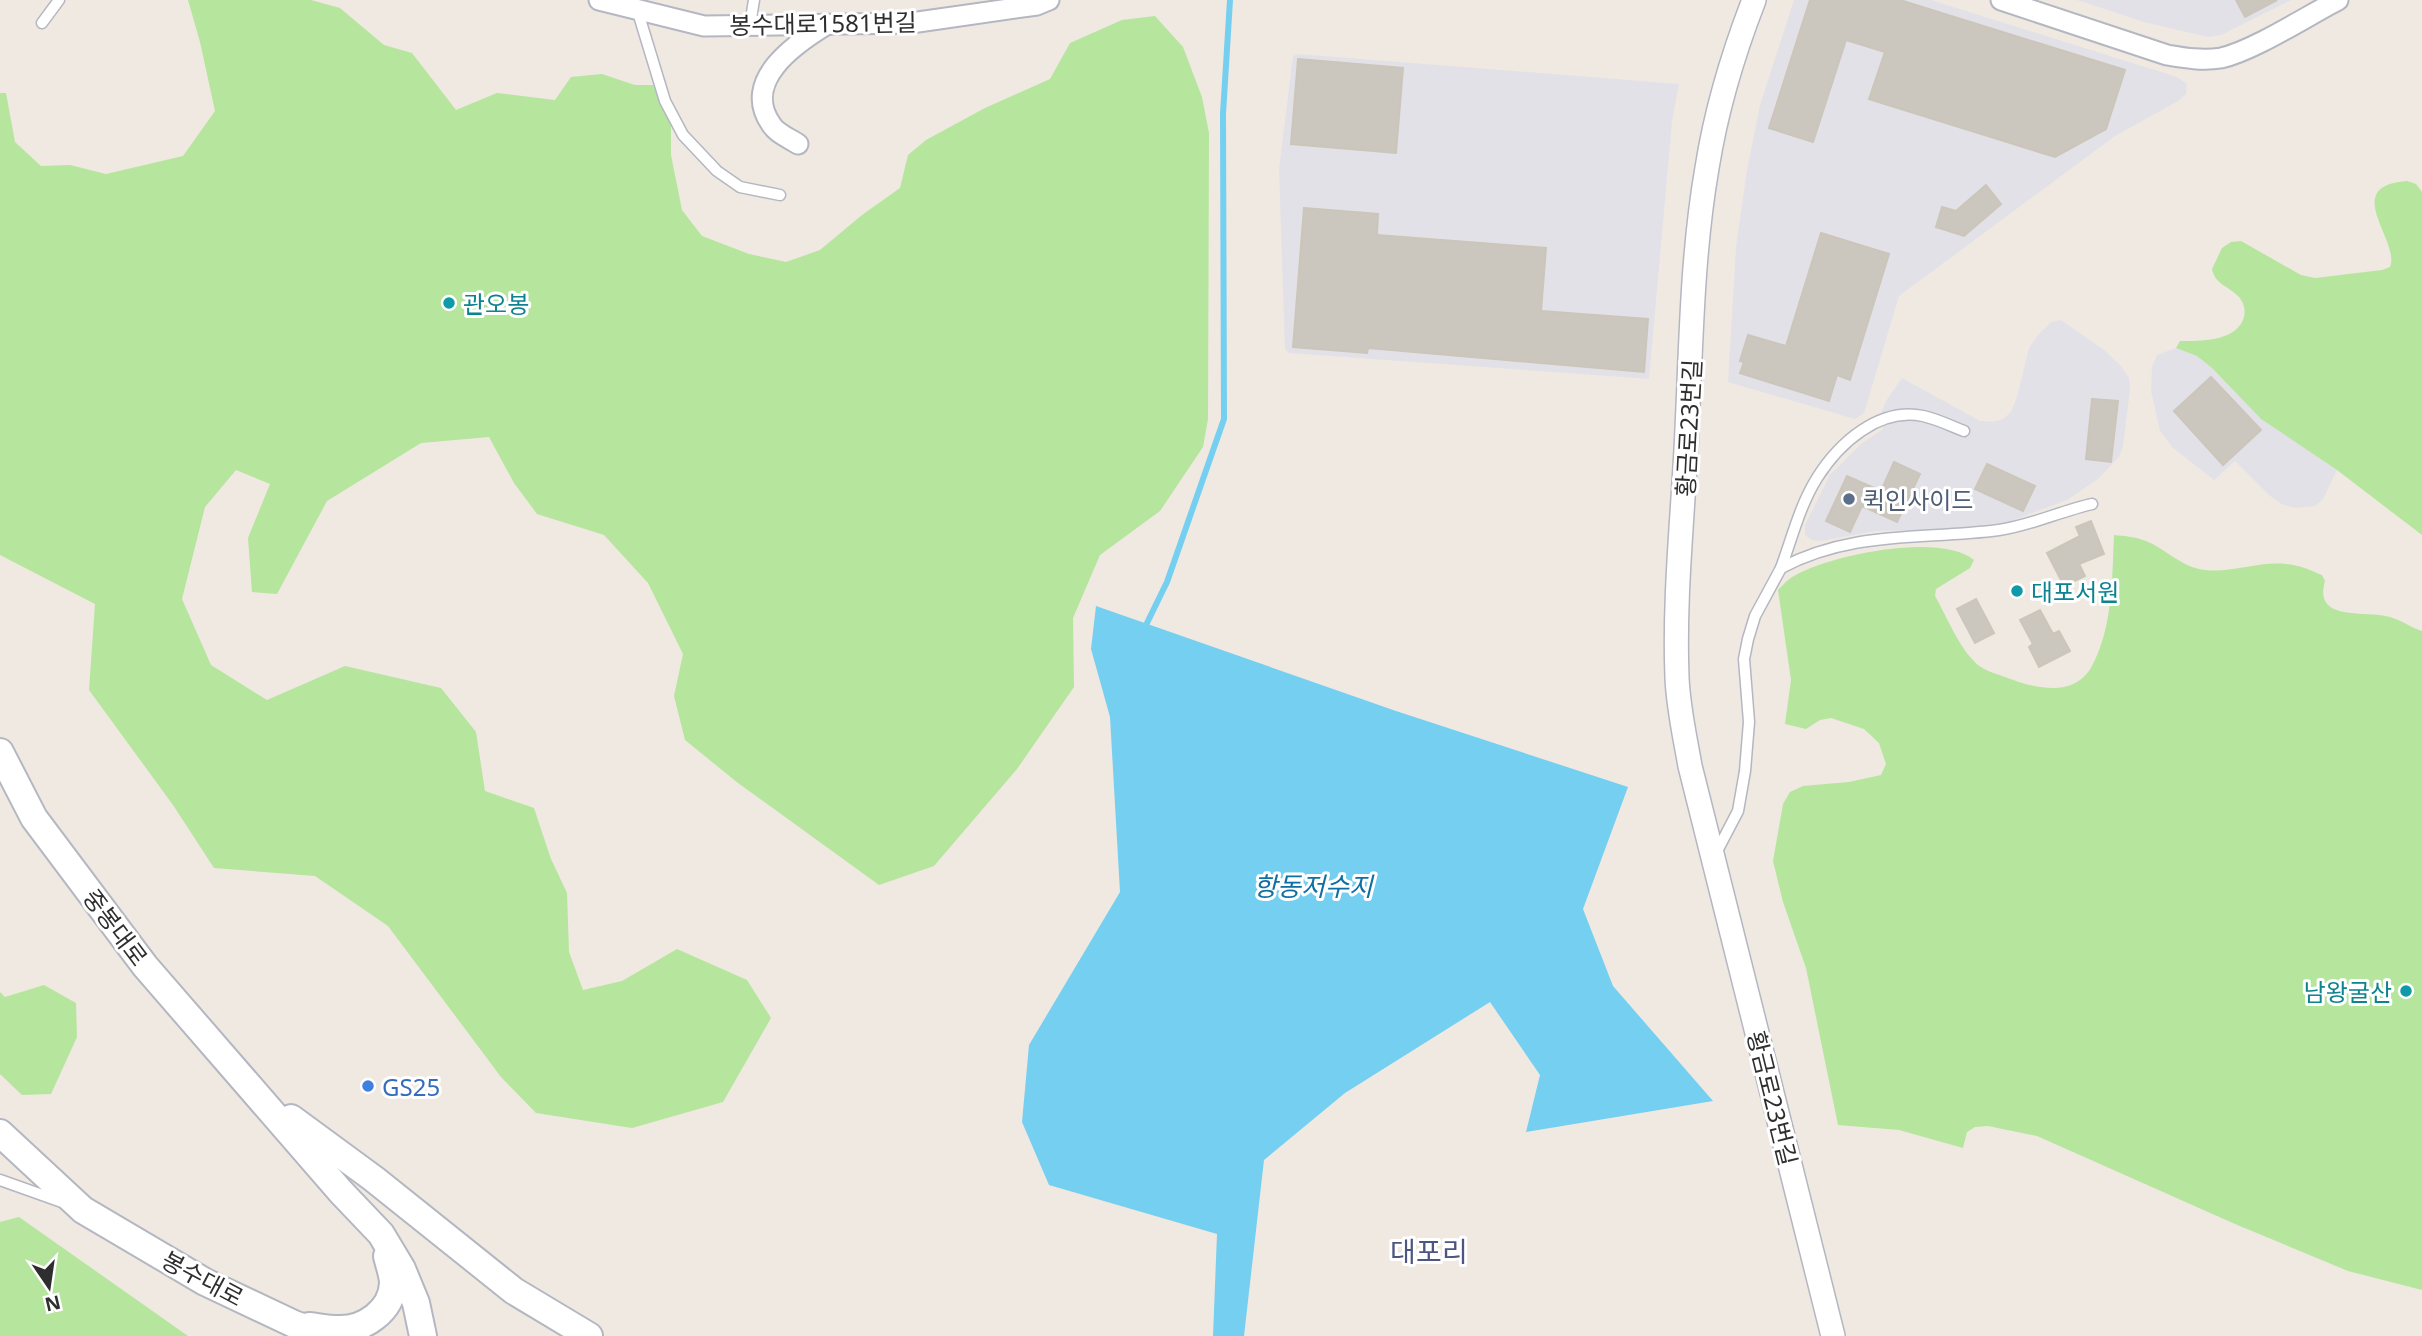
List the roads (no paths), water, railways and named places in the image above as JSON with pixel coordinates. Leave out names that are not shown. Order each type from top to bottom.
[{"type":"main road","name":"중봉대로","points":[[0,752],[34,818],[145,965],[250,1088]]},
{"type":"main road","points":[[250,1088],[341,1155],[514,1291],[589,1336]]},
{"type":"main road","points":[[250,1088],[381,1234],[402,1269],[416,1303],[423,1336]]},
{"type":"main road","name":"봉수대로","points":[[0,1133],[83,1210],[285,1330],[327,1336]]},
{"type":"main road","points":[[341,1155],[382,1209],[413,1263],[433,1316],[437,1336]]},
{"type":"main road","points":[[285,1330],[362,1326],[381,1311],[391,1297],[393,1281],[381,1234]]},
{"type":"street","name":"봉수대로1581번길","points":[[599,0],[704,26],[911,23],[1037,5],[1049,0]]},
{"type":"street","name":"황금로23번길","points":[[1754,0],[1731,63],[1705,181],[1695,285],[1677,679],[1681,719],[1713,859],[1833,1336]]},
{"type":"street","points":[[2001,0],[2167,55],[2206,59],[2222,57],[2248,48],[2338,0]]},
{"type":"street","points":[[798,144],[772,127],[764,110],[764,90],[778,60],[827,24]]},
{"type":"lane","points":[[42,23],[59,0]]},
{"type":"lane","points":[[750,25],[754,0]]},
{"type":"lane","points":[[637,9],[665,101],[683,135],[718,171],[740,187],[780,195]]},
{"type":"lane","points":[[1713,859],[1738,811],[1745,771],[1749,722],[1744,659],[1748,639],[1755,616],[1781,568],[1817,477],[1858,432],[1872,424],[1905,415],[1923,416],[1964,431]]},
{"type":"lane","points":[[1781,568],[1799,558],[1844,544],[1891,537],[1931,537],[2000,530],[2091,503]]},
{"type":"lane","name":"봉수대로","points":[[0,1180],[83,1210]]},
{"type":"water","name":"항동저수지","points":[[1096,606],[1396,711],[1628,787],[1583,909],[1613,986],[1713,1101],[1526,1132],[1540,1075],[1490,1002],[1345,1093],[1264,1160],[1244,1336],[1213,1336],[1217,1234],[1049,1185],[1022,1122],[1029,1045],[1120,892],[1110,717],[1091,649]]},
{"type":"waterway","points":[[1147,623],[1167,582],[1224,419],[1223,114],[1230,0]]},
{"type":"place","name":"관오봉","points":[[449,303]]},
{"type":"place","name":"퀵인사이드","points":[[1849,499]]},
{"type":"place","name":"대포서원","points":[[2017,591]]},
{"type":"place","name":"남왕굴산","points":[[2406,991]]},
{"type":"place","name":"GS25","points":[[368,1086]]},
{"type":"district","name":"대포리","points":[[1429,1251]]}]
